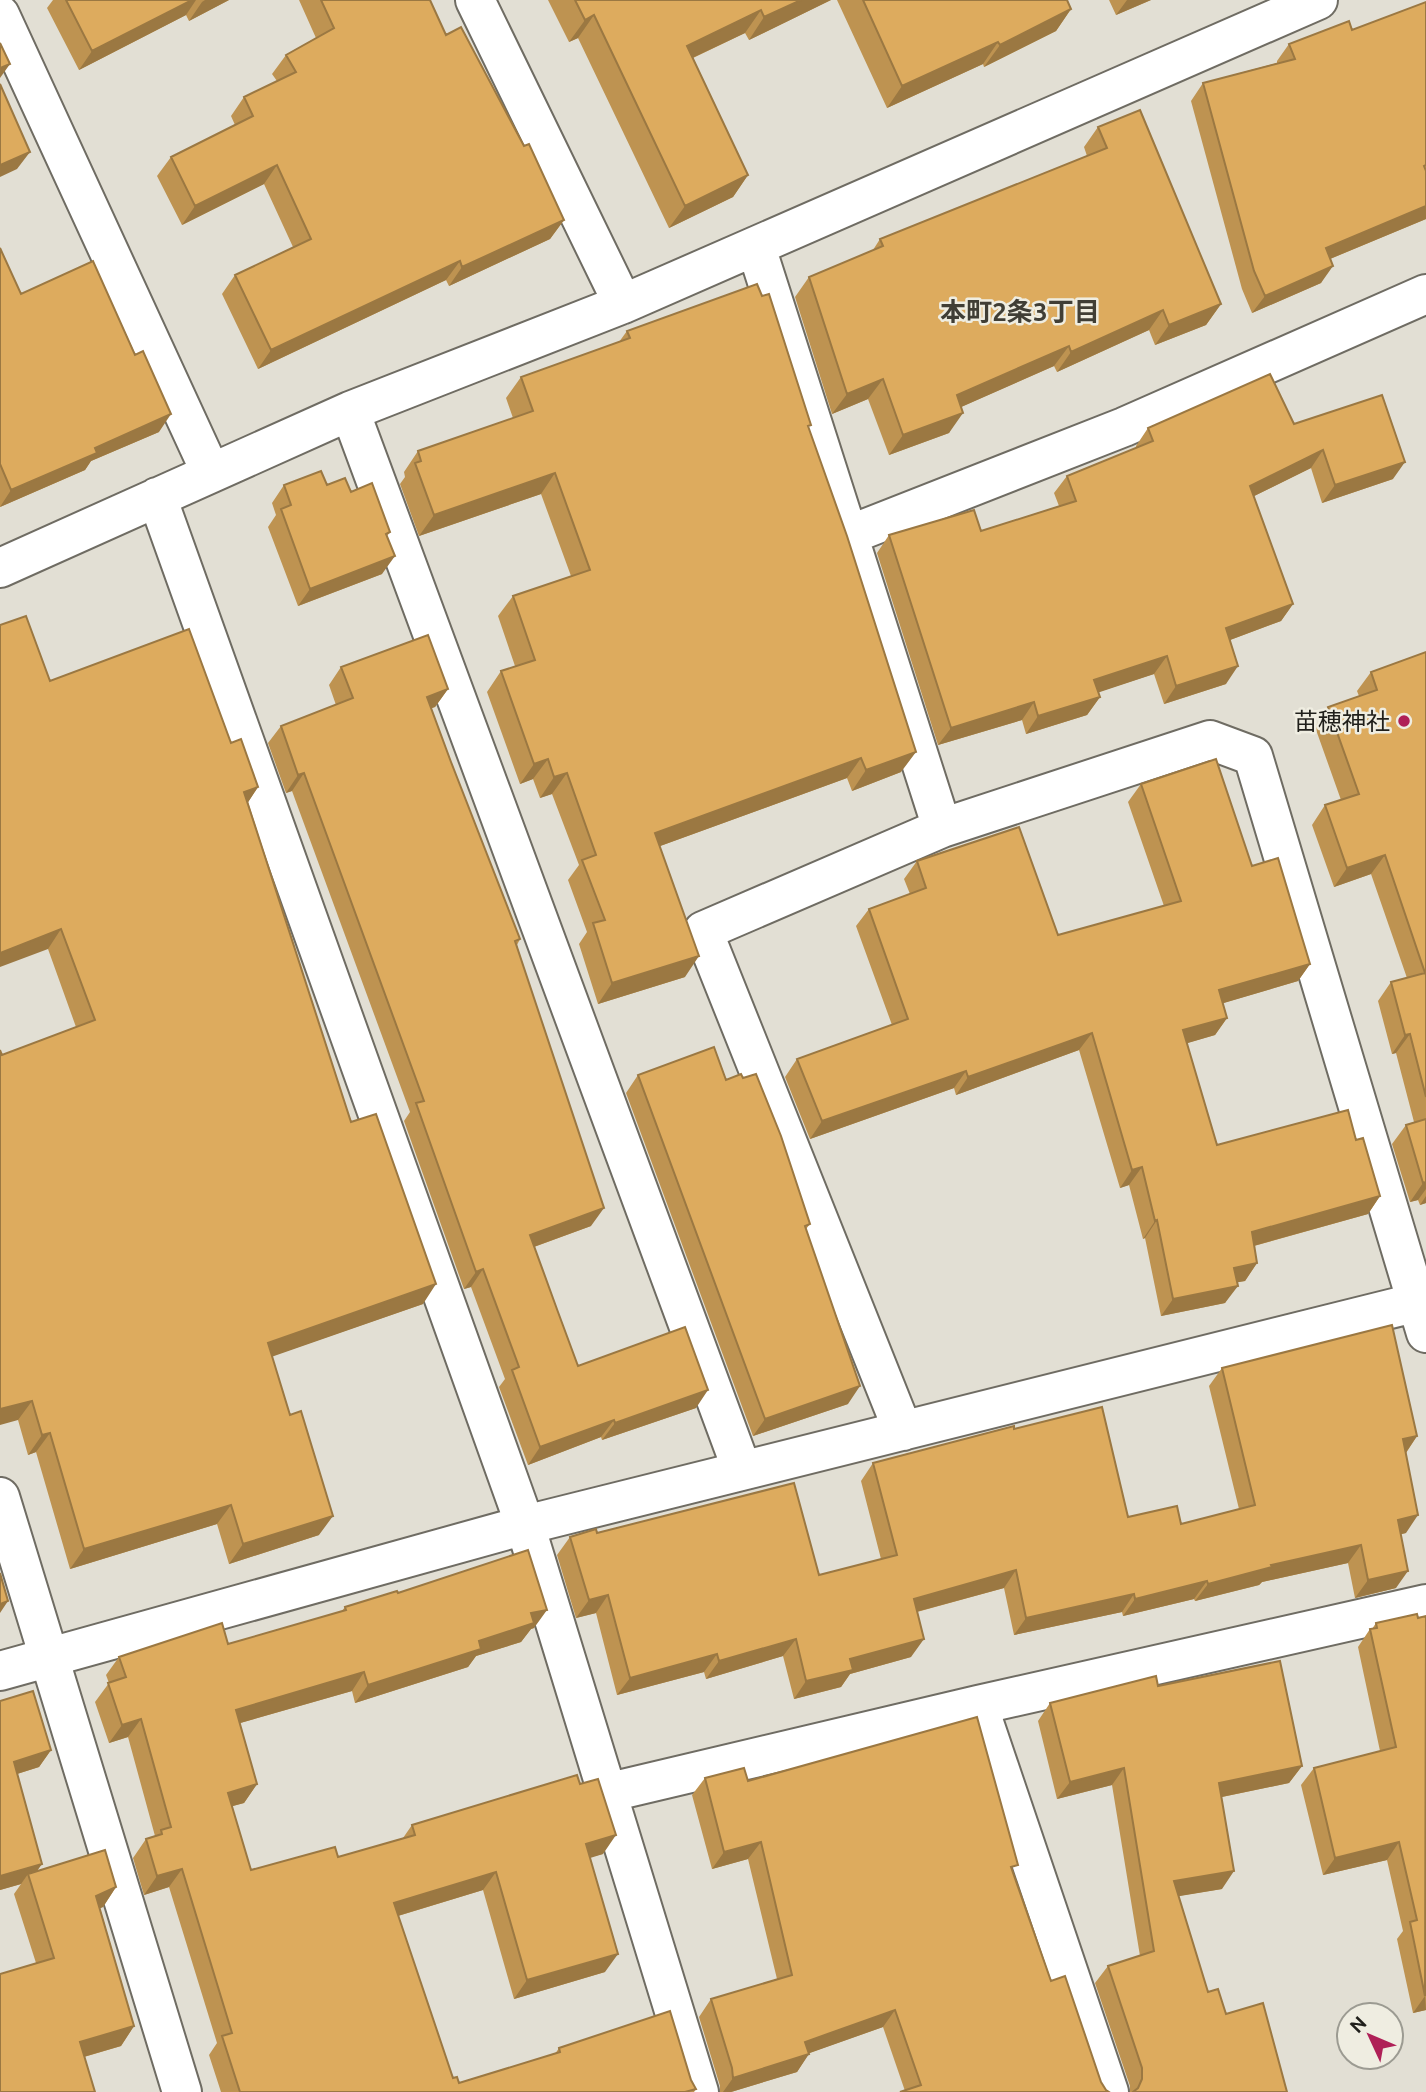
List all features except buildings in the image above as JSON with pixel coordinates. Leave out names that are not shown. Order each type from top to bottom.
[{"type":"street","points":[[475,0],[623,304]]},
{"type":"street","points":[[0,568],[350,411],[623,304],[1318,0]]},
{"type":"street","points":[[0,15],[211,473]]},
{"type":"street","points":[[757,247],[942,828]]},
{"type":"street","points":[[849,535],[1124,427],[1426,294]]},
{"type":"street","points":[[350,411],[742,1470]]},
{"type":"street","points":[[158,497],[525,1525],[699,2092]]},
{"type":"street","points":[[0,1671],[525,1525],[742,1470],[1423,1312],[1253,755],[1210,740],[942,828],[703,931],[903,1431]]},
{"type":"street","points":[[0,1497],[182,2092]]},
{"type":"street","points":[[607,1793],[978,1705],[1426,1604]]},
{"type":"street","points":[[978,1705],[1109,2092]]},
{"type":"place","name":"苗穂神社","points":[[1404,721]]},
{"type":"district","name":"本町2条3丁目","points":[[1020,311]]}]
